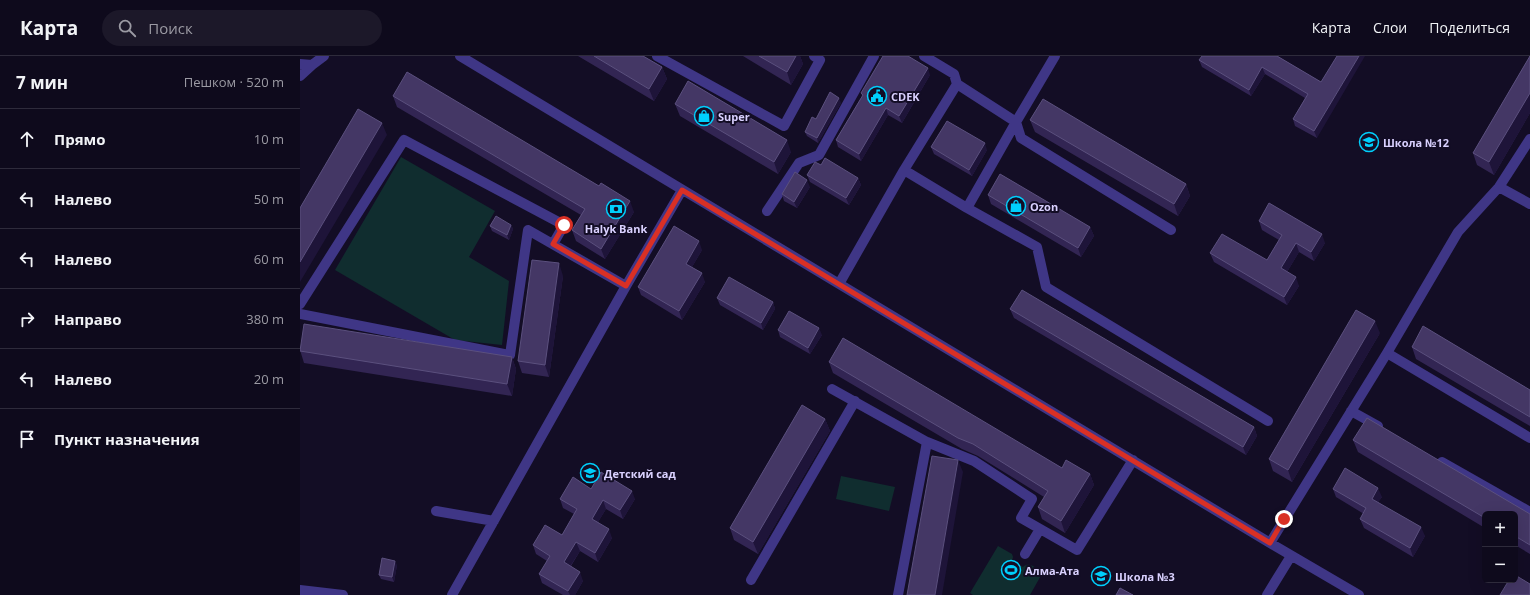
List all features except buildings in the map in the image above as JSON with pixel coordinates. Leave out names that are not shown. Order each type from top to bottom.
[{"type":"street","points":[[300,76],[324,56]]},
{"type":"street","points":[[460,56],[1291,556],[1359,595]]},
{"type":"street","points":[[657,56],[784,126],[820,60],[814,56]]},
{"type":"street","points":[[767,211],[799,163],[819,155],[874,56]]},
{"type":"street","points":[[924,56],[954,74],[957,84],[1016,122],[1020,138],[1171,230]]},
{"type":"street","points":[[967,208],[1055,56]]},
{"type":"street","points":[[300,64],[312,65]]},
{"type":"street","points":[[839,284],[904,170],[957,84]]},
{"type":"street","points":[[300,304],[404,140],[564,225],[553,244]]},
{"type":"street","points":[[1270,543],[1388,353],[1458,232],[1500,187],[1530,140]]},
{"type":"street","points":[[904,170],[967,208],[1037,246],[1046,287],[1268,421]]},
{"type":"street","points":[[1500,187],[1530,204]]},
{"type":"street","points":[[452,595],[626,286],[682,190]]},
{"type":"street","points":[[300,314],[510,355],[528,230],[626,286]]},
{"type":"street","points":[[1388,353],[1530,438]]},
{"type":"street","points":[[832,389],[927,442],[974,461],[1032,499],[1021,518],[1077,550],[1133,460]]},
{"type":"street","points":[[751,580],[855,401]]},
{"type":"street","points":[[1352,411],[1386,431]]},
{"type":"street","points":[[898,595],[927,442]]},
{"type":"street","points":[[1434,458],[1530,512]]},
{"type":"street","points":[[436,511],[494,521]]},
{"type":"street","points":[[1025,554],[1040,529]]},
{"type":"street","points":[[1266,595],[1291,556]]},
{"type":"street","points":[[300,590],[343,595]]},
{"type":"green space","points":[[401,157],[495,211],[469,257],[509,281],[502,345],[455,340],[335,270]]},
{"type":"green space","points":[[841,476],[895,487],[889,511],[836,499]]},
{"type":"green space","name":"Алма-Ата","points":[[998,546],[1012,554],[1012,561],[1023,567],[1025,565],[1030,565],[1043,572],[1030,595],[973,595],[970,593]]},
{"type":"place","name":"CDEK","points":[[877,96]]},
{"type":"place","name":"Super","points":[[704,116]]},
{"type":"place","name":"Школа №12","points":[[1369,142]]},
{"type":"place","name":"Ozon","points":[[1016,206]]},
{"type":"place","name":"Halyk Bank","points":[[616,209]]},
{"type":"place","name":"Детский сад","points":[[590,473]]},
{"type":"place","name":"Алма-Ата","points":[[1011,570]]},
{"type":"place","name":"Школа №3","points":[[1101,576]]},
{"type":"route","points":[[564,225],[553,244],[626,286],[682,190],[1270,543],[1284,519]]}]
